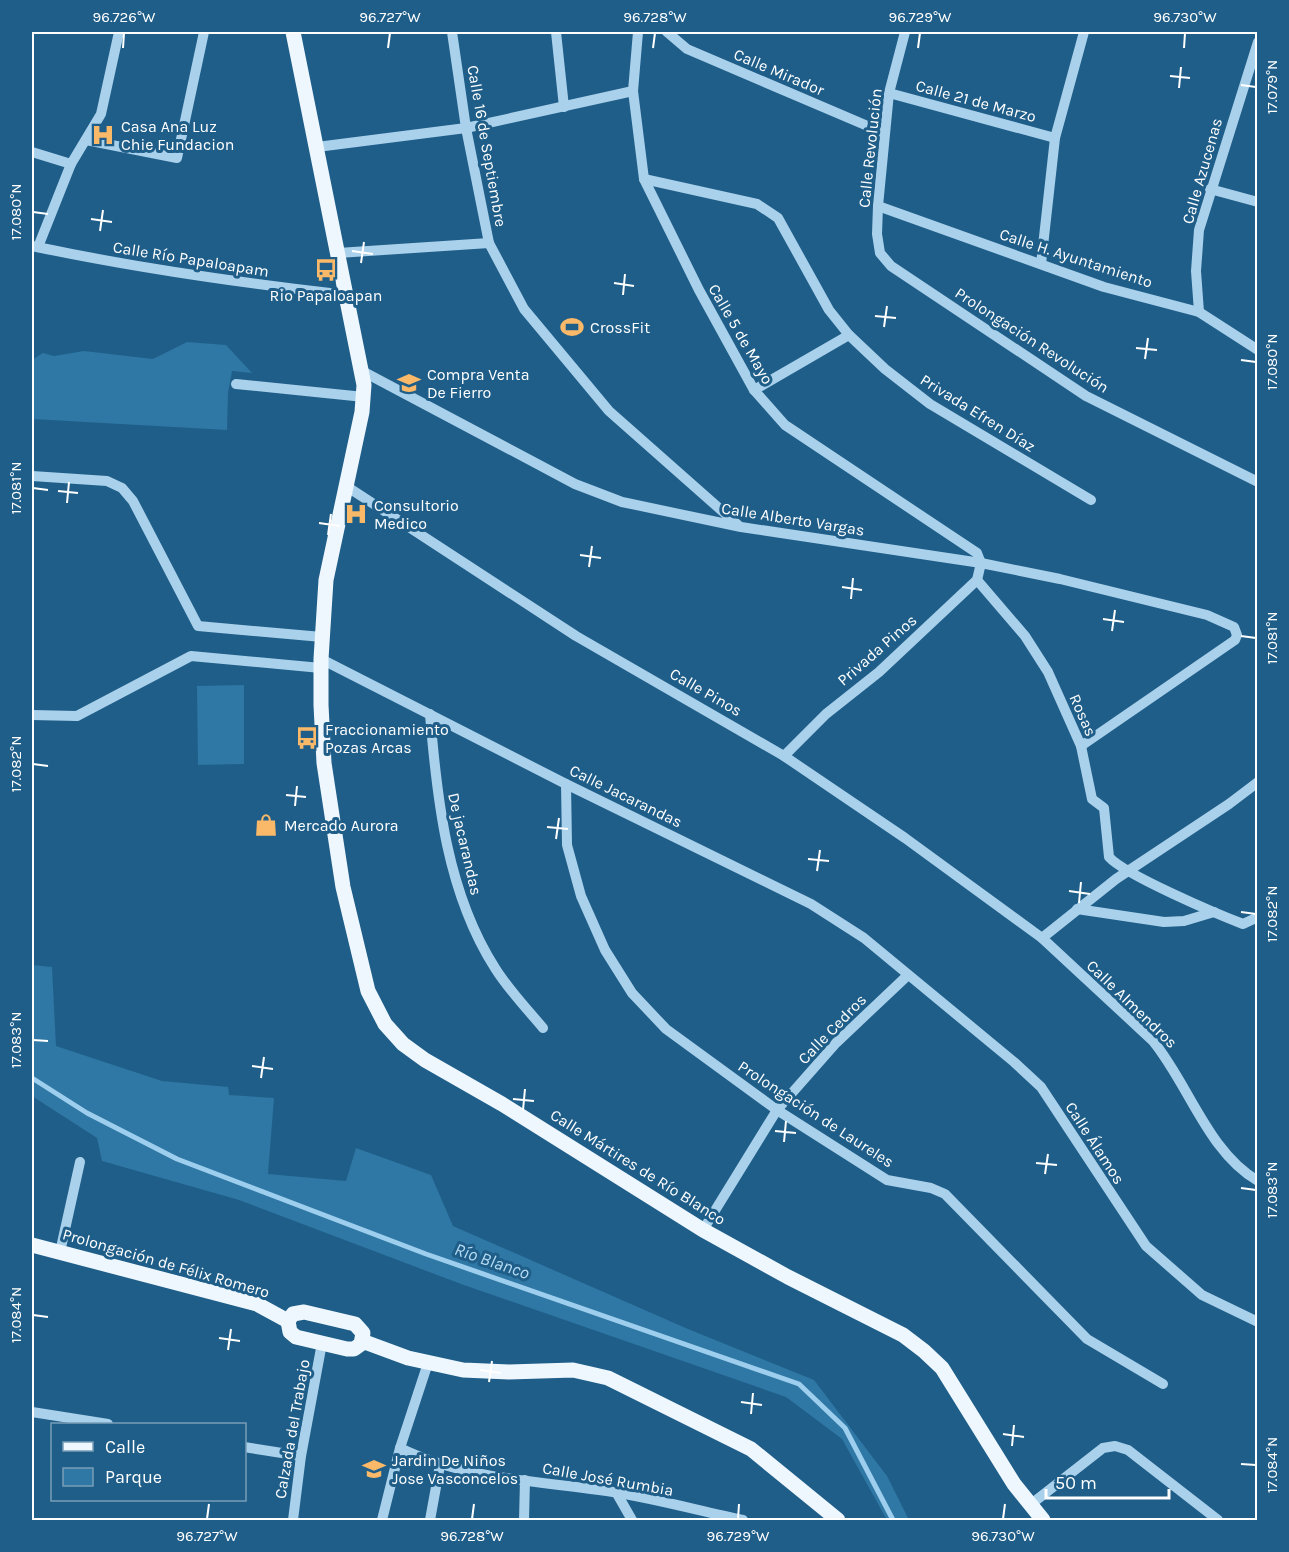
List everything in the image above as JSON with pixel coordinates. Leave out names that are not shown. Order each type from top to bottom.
[{"type":"main road","name":"Calle Mártires de Río Blanco","points":[[293,32],[362,371],[364,397],[329,561],[321,664],[324,763],[343,887],[368,991],[385,1024],[403,1044],[425,1060],[502,1104],[703,1230],[788,1277],[903,1335],[924,1351],[942,1368],[1030,1505],[1043,1521]]},
{"type":"main road","name":"Prolongación de Félix Romero","points":[[32,1245],[257,1304],[288,1321],[288,1328],[292,1334],[322,1343]]},
{"type":"main road","points":[[288,1321],[293,1314],[300,1312],[355,1324],[363,1333],[362,1341],[351,1350],[322,1343]]},
{"type":"main road","points":[[362,1341],[428,1363],[487,1372],[573,1370],[608,1378],[751,1449],[838,1521]]},
{"type":"street","points":[[35,246],[71,164],[101,114],[119,32]]},
{"type":"street","points":[[86,140],[177,158],[204,32]]},
{"type":"street","name":"Calle 16 de Septiembre","points":[[452,32],[466,128],[489,243],[524,309],[609,411],[741,527]]},
{"type":"street","points":[[556,32],[564,106]]},
{"type":"street","name":"Calle 5 de Mayo","points":[[638,32],[633,91],[644,179],[699,290],[754,390],[785,425],[977,553],[981,563]]},
{"type":"street","name":"Calle Mirador","points":[[667,32],[687,49],[884,133]]},
{"type":"street","name":"Calle Revolución","points":[[877,234],[889,93],[905,32]]},
{"type":"street","points":[[1041,264],[1055,138],[1084,32]]},
{"type":"street","name":"Calle Azucenas","points":[[1199,312],[1196,271],[1199,230],[1257,42]]},
{"type":"street","points":[[316,147],[466,128],[633,91]]},
{"type":"street","name":"Calle 21 de Marzo","points":[[889,93],[1055,138]]},
{"type":"street","points":[[32,152],[71,164]]},
{"type":"street","name":"Privada Efren Díaz","points":[[644,179],[758,204],[778,218],[829,310],[849,335],[885,369],[930,404],[1091,500]]},
{"type":"street","points":[[1210,189],[1257,202]]},
{"type":"street","name":"Calle H. Ayuntamiento","points":[[878,206],[1104,287],[1199,312],[1257,350]]},
{"type":"street","name":"Prolongación Revolución","points":[[877,234],[880,253],[891,266],[1086,396],[1257,482]]},
{"type":"street","points":[[338,253],[489,243]]},
{"type":"street","name":"Calle Río Papaloapam","points":[[35,246],[105,261],[257,285],[347,295]]},
{"type":"street","points":[[754,390],[849,335]]},
{"type":"street","name":"Calle Alberto Vargas","points":[[362,371],[574,484],[622,502],[741,527],[981,563],[1207,615],[1234,627],[1237,635],[1235,640],[1081,747]]},
{"type":"street","points":[[236,384],[364,397]]},
{"type":"street","points":[[32,476],[107,481],[122,488],[134,501],[198,626],[322,637]]},
{"type":"street","name":"Calle Pinos","points":[[346,486],[576,636],[784,756],[905,838],[1042,938]]},
{"type":"street","points":[[977,580],[981,563]]},
{"type":"street","name":"Privada Pinos","points":[[784,756],[826,714],[879,672],[977,580]]},
{"type":"street","name":"Rosas","points":[[977,580],[1025,636],[1048,672],[1081,747],[1092,799],[1104,808],[1108,853],[1113,861],[1214,912],[1243,924],[1257,917]]},
{"type":"street","points":[[32,715],[77,716],[191,656],[321,664]]},
{"type":"street","name":"Calle Jacarandas","points":[[321,664],[430,714],[566,784],[811,904],[864,938],[909,975]]},
{"type":"street","name":"De jacarandas","points":[[430,714],[437,799],[461,900],[494,968],[543,1028]]},
{"type":"street","points":[[1042,938],[1129,870],[1229,804],[1257,782]]},
{"type":"street","name":"Prolongación de Laureles","points":[[566,784],[567,845],[581,896],[605,950],[633,993],[666,1029],[777,1110],[887,1180],[931,1188],[945,1194],[1087,1339],[1163,1384]]},
{"type":"street","points":[[1077,909],[1164,922],[1184,921],[1214,912]]},
{"type":"street","name":"Calle Almendros","points":[[1042,938],[1153,1041],[1168,1059],[1208,1130],[1246,1175],[1257,1181]]},
{"type":"street","name":"Calle Cedros","points":[[703,1230],[777,1110],[836,1043],[909,975]]},
{"type":"street","name":"Calle Álamos","points":[[909,975],[1014,1062],[1041,1088],[1146,1246],[1202,1295],[1257,1322]]},
{"type":"street","points":[[60,1252],[80,1162]]},
{"type":"street","name":"Calzada del Trabajo","points":[[293,1521],[301,1456],[322,1343]]},
{"type":"street","points":[[382,1521],[400,1448],[428,1363]]},
{"type":"street","points":[[32,1412],[96,1423]]},
{"type":"street","points":[[1030,1505],[1103,1448],[1115,1446],[1128,1450],[1218,1521]]},
{"type":"street","points":[[246,1447],[301,1456]]},
{"type":"street","name":"Calle José Rumbia","points":[[400,1448],[440,1465],[525,1480],[616,1492],[743,1521]]},
{"type":"street","points":[[430,1521],[440,1465]]},
{"type":"street","points":[[524,1521],[525,1480]]},
{"type":"street","points":[[616,1492],[632,1521]]},
{"type":"green space","points":[[187,342],[226,345],[252,373],[232,371],[228,393],[227,430],[32,419],[32,360],[43,353],[54,356],[84,351],[153,359]]},
{"type":"green space","points":[[244,685],[244,764],[198,765],[197,686]]},
{"type":"green space","points":[[32,965],[52,967],[56,1046],[162,1081],[228,1087],[229,1095],[274,1098],[268,1174],[346,1181],[356,1148],[431,1175],[453,1226],[688,1329],[814,1380],[887,1476],[909,1520],[887,1520],[842,1439],[786,1397],[461,1284],[239,1200],[102,1161],[97,1138],[32,1096]]},
{"type":"waterway","name":"Río Blanco","points":[[32,1078],[87,1113],[177,1159],[426,1254],[799,1384],[845,1428],[893,1520]]},
{"type":"place","name":"Casa Ana Luz Chie Fundacion","points":[[103,135]]},
{"type":"place","name":"Rio Papaloapan","points":[[326,270]]},
{"type":"place","name":"CrossFit","points":[[572,327]]},
{"type":"place","name":"Compra Venta De Fierro","points":[[409,383]]},
{"type":"place","name":"Consultorio Medico","points":[[356,514]]},
{"type":"place","name":"Fraccionamiento Pozas Arcas","points":[[307,738]]},
{"type":"place","name":"Mercado Aurora","points":[[266,825]]},
{"type":"place","name":"Jardin De Niños Jose Vasconcelos","points":[[374,1469]]}]
